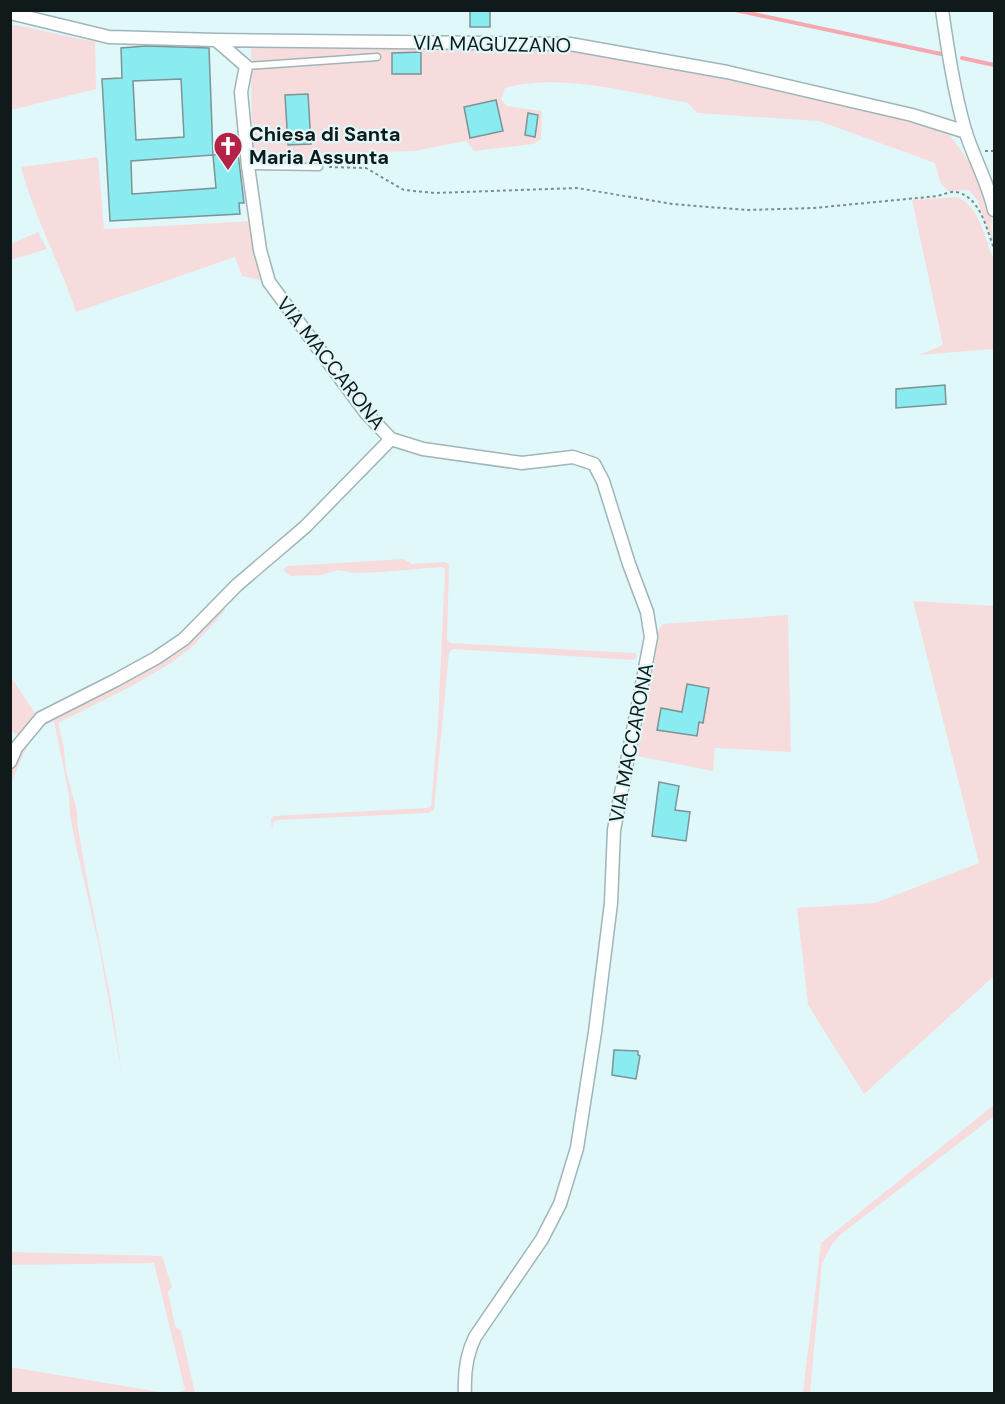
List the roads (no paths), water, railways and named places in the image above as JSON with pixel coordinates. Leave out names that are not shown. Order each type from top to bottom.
[{"type":"street","points":[[942,10],[948,52],[966,132],[991,195],[994,210]]},
{"type":"street","name":"VIA MAGUZZANO","points":[[10,13],[109,37],[570,44],[727,72],[912,115],[966,132]]},
{"type":"street","points":[[216,40],[246,66]]},
{"type":"street","name":"VIA MACCARONA","points":[[246,66],[241,92],[248,166],[260,250],[269,282],[366,413],[391,439],[423,448],[522,464],[573,457],[594,464],[603,481],[647,612],[651,637],[614,830],[611,903],[595,1032],[577,1148],[560,1204],[542,1239],[469,1348],[465,1394]]},
{"type":"street","points":[[10,762],[16,748],[40,718],[146,664],[184,639],[237,585],[305,527],[391,439]]},
{"type":"lane","points":[[246,66],[377,57]]},
{"type":"lane","points":[[248,166],[319,167]]},
{"type":"waterway","points":[[735,10],[941,54]]},
{"type":"waterway","points":[[962,58],[994,65]]},
{"type":"place","name":"Chiesa di Santa Maria Assunta","points":[[228,172]]}]
